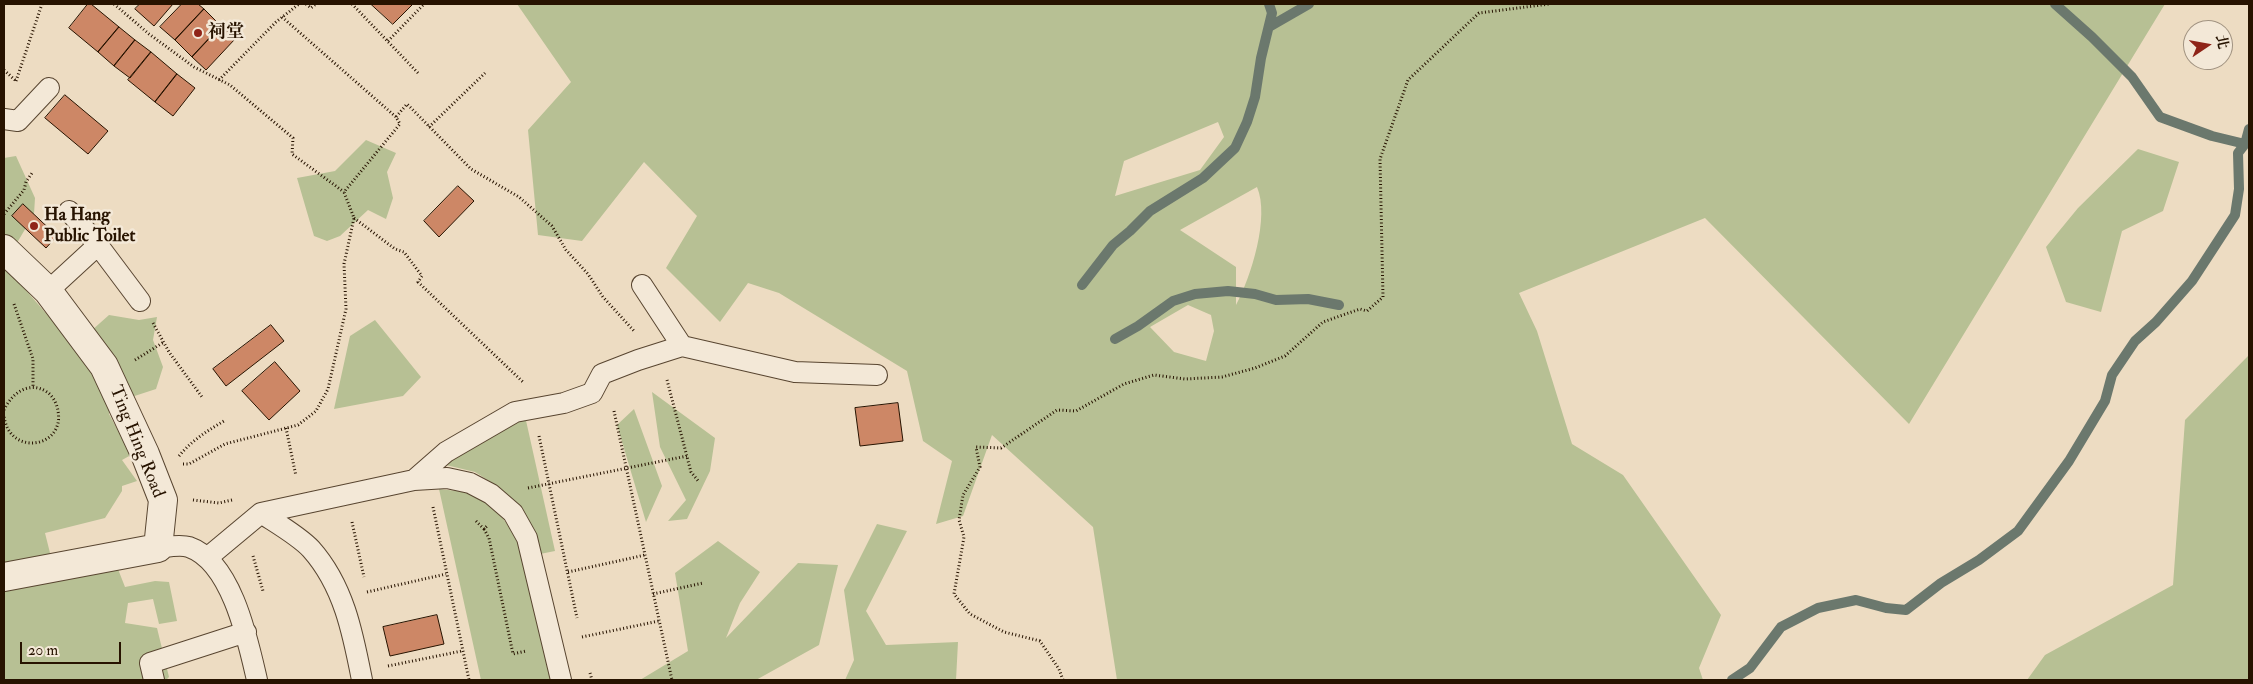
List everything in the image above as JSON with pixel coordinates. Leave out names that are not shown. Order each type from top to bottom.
[{"type":"street","name":"Ting Hing Road","points":[[4,249],[48,291],[104,366],[145,454],[163,500],[158,548]]},
{"type":"street","points":[[4,577],[158,548]]},
{"type":"lane","points":[[4,119],[18,121],[49,88]]},
{"type":"lane","points":[[69,210],[140,301]]},
{"type":"lane","points":[[48,291],[98,245]]},
{"type":"lane","points":[[642,286],[682,346]]},
{"type":"lane","points":[[414,480],[446,452],[515,412],[564,403],[592,393],[602,374],[682,346],[795,372],[877,375]]},
{"type":"lane","points":[[208,558],[261,512],[414,480],[447,478],[470,482],[491,494],[513,513],[527,538],[562,680]]},
{"type":"lane","points":[[261,512],[310,549],[335,584],[351,624],[362,680]]},
{"type":"lane","points":[[158,548],[187,546],[208,558],[228,588],[246,632],[257,680]]},
{"type":"lane","points":[[154,680],[150,663],[246,632]]},
{"type":"path","points":[[16,81],[42,4]]},
{"type":"path","points":[[114,4],[149,34],[194,67],[230,85],[293,138],[292,154],[344,192],[354,218],[395,249],[404,252],[422,276],[418,282],[511,373],[526,385]]},
{"type":"path","points":[[219,80],[282,17],[299,4]]},
{"type":"path","points":[[306,4],[311,8],[316,4]]},
{"type":"path","points":[[352,4],[418,73]]},
{"type":"path","points":[[388,41],[424,4]]},
{"type":"path","points":[[1063,680],[1059,669],[1040,641],[1004,632],[970,614],[954,594],[964,538],[959,520],[962,495],[980,467],[976,447],[1001,448],[1057,410],[1076,410],[1124,384],[1154,375],[1185,379],[1222,377],[1255,368],[1285,356],[1323,322],[1360,309],[1367,311],[1382,297],[1380,159],[1408,80],[1479,13],[1549,4]]},
{"type":"path","points":[[282,17],[396,117],[400,124],[344,192]]},
{"type":"path","points":[[429,127],[485,73]]},
{"type":"path","points":[[396,117],[407,104],[471,169],[519,197],[552,226],[566,250],[588,274],[603,297],[658,353],[691,472],[699,482]]},
{"type":"path","points":[[4,214],[24,190],[32,173]]},
{"type":"path","points":[[180,464],[189,464],[225,444],[298,425],[316,411],[328,389],[346,309],[344,264],[354,218]]},
{"type":"path","points":[[10,296],[18,313],[33,359],[33,387]]},
{"type":"path","points":[[140,301],[164,342],[202,397]]},
{"type":"path","points":[[134,361],[164,342]]},
{"type":"path","points":[[4,410],[8,399],[19,390],[33,387],[47,392],[57,404],[59,418],[54,432],[43,442],[28,444],[14,438],[5,426],[4,416]]},
{"type":"path","points":[[533,408],[584,646]]},
{"type":"path","points":[[613,408],[672,680]]},
{"type":"path","points":[[176,459],[185,448],[224,422]]},
{"type":"path","points":[[286,428],[298,485]]},
{"type":"path","points":[[550,484],[687,456]]},
{"type":"path","points":[[189,494],[193,500],[219,503],[238,499]]},
{"type":"path","points":[[432,504],[469,680]]},
{"type":"path","points":[[484,529],[489,538],[513,654],[539,650],[556,657]]},
{"type":"path","points":[[568,572],[645,554]]},
{"type":"path","points":[[367,592],[446,574]]},
{"type":"path","points":[[653,594],[703,583]]},
{"type":"path","points":[[582,637],[659,621]]},
{"type":"path","points":[[383,667],[462,651]]},
{"type":"path","points":[[590,672],[592,680]]},
{"type":"green space","points":[[517,4],[2165,4],[1909,424],[1705,218],[1519,293],[1537,331],[1572,444],[1623,475],[1721,615],[1699,668],[1703,680],[1117,680],[1093,527],[992,435],[963,516],[936,524],[952,461],[923,441],[907,371],[779,293],[748,283],[720,322],[666,268],[697,216],[644,162],[582,241],[538,235],[528,130],[571,82]],"holes":[[[1218,122],[1224,137],[1200,170],[1115,196],[1124,161]],[[1257,187],[1261,214],[1257,247],[1253,263],[1236,305],[1236,267],[1180,230]],[[1188,305],[1211,315],[1214,331],[1206,361],[1174,352],[1150,327]]]},
{"type":"green space","points":[[366,140],[396,153],[387,172],[393,198],[386,219],[368,210],[340,236],[327,241],[314,236],[297,178],[335,171]]},
{"type":"green space","points":[[2138,149],[2179,162],[2163,211],[2122,231],[2101,312],[2066,302],[2046,247],[2078,208]]},
{"type":"green space","points":[[16,156],[35,198],[34,214],[14,248],[4,238],[4,158]]},
{"type":"green space","points":[[4,265],[69,342],[91,331],[109,315],[139,320],[157,317],[153,340],[163,367],[156,389],[110,404],[109,414],[131,455],[122,460],[137,481],[122,486],[122,491],[105,518],[45,533],[50,553],[116,564],[125,587],[155,581],[169,582],[177,621],[159,624],[153,599],[128,603],[125,623],[157,628],[169,677],[166,680],[4,680]]},
{"type":"green space","points":[[375,320],[421,377],[403,396],[334,409],[350,336]]},
{"type":"green space","points":[[2249,355],[2249,680],[2027,680],[2045,655],[2173,585],[2185,420]]},
{"type":"green space","points":[[652,392],[715,438],[710,471],[687,519],[668,521],[686,500],[660,447]]},
{"type":"green space","points":[[634,409],[662,486],[646,522],[617,425]]},
{"type":"green space","points":[[525,416],[555,551],[540,554],[497,486],[475,472],[446,465],[468,448]]},
{"type":"green space","points":[[439,489],[466,492],[481,499],[499,513],[515,535],[525,557],[552,680],[481,680]]},
{"type":"green space","points":[[877,524],[907,531],[866,611],[886,645],[958,642],[956,680],[845,680],[854,660],[844,590]]},
{"type":"green space","points":[[718,541],[760,572],[740,603],[726,638],[798,563],[838,565],[819,645],[756,680],[640,680],[688,651],[675,573]]},
{"type":"building","points":[[88,4],[91,4],[119,27],[98,52],[69,28]]},
{"type":"building","points":[[140,4],[173,4],[154,26],[135,9]]},
{"type":"building","points":[[182,4],[198,4],[204,9],[175,40],[160,27]]},
{"type":"building","points":[[371,4],[413,4],[393,24]]},
{"type":"building","name":"祠堂","points":[[204,9],[221,26],[192,57],[175,40]]},
{"type":"building","points":[[221,26],[235,39],[206,70],[192,57]]},
{"type":"building","points":[[119,27],[135,40],[114,66],[98,52]]},
{"type":"building","points":[[135,40],[151,52],[130,78],[114,66]]},
{"type":"building","points":[[151,52],[177,74],[155,102],[128,80]]},
{"type":"building","points":[[177,74],[195,88],[173,116],[155,102]]},
{"type":"building","points":[[65,95],[108,131],[88,154],[45,118]]},
{"type":"building","points":[[458,186],[474,201],[439,237],[424,221]]},
{"type":"building","name":"Ha Hang Public Toilet","points":[[23,204],[57,236],[46,248],[12,216]]},
{"type":"building","points":[[271,325],[284,341],[226,386],[213,369]]},
{"type":"building","points":[[275,362],[300,391],[269,420],[242,391]]},
{"type":"building","points":[[898,403],[903,441],[860,446],[855,408]]},
{"type":"building","points":[[437,615],[444,644],[390,656],[383,627]]},
{"type":"waterway","points":[[1082,285],[1113,245],[1150,211],[1203,178],[1235,148],[1247,122],[1255,97],[1261,58],[1272,13],[1269,4]]},
{"type":"waterway","points":[[1269,27],[1309,4]]},
{"type":"waterway","points":[[2055,4],[2092,37],[2132,77],[2160,117],[2212,136],[2245,144]]},
{"type":"waterway","points":[[1732,680],[1750,668],[1781,627],[1818,608],[1856,600],[1886,608],[1906,610],[1941,583],[1979,560],[2018,531],[2069,461],[2105,401],[2112,375],[2135,341],[2156,322],[2192,281],[2235,215],[2239,189],[2238,153],[2245,144],[2249,129]]},
{"type":"waterway","points":[[1115,339],[1138,326],[1173,301],[1195,294],[1228,291],[1255,294],[1276,300],[1308,299],[1339,305]]},
{"type":"place","name":"祠堂","points":[[198,33]]},
{"type":"place","name":"Ha Hang Public Toilet","points":[[34,226]]}]
